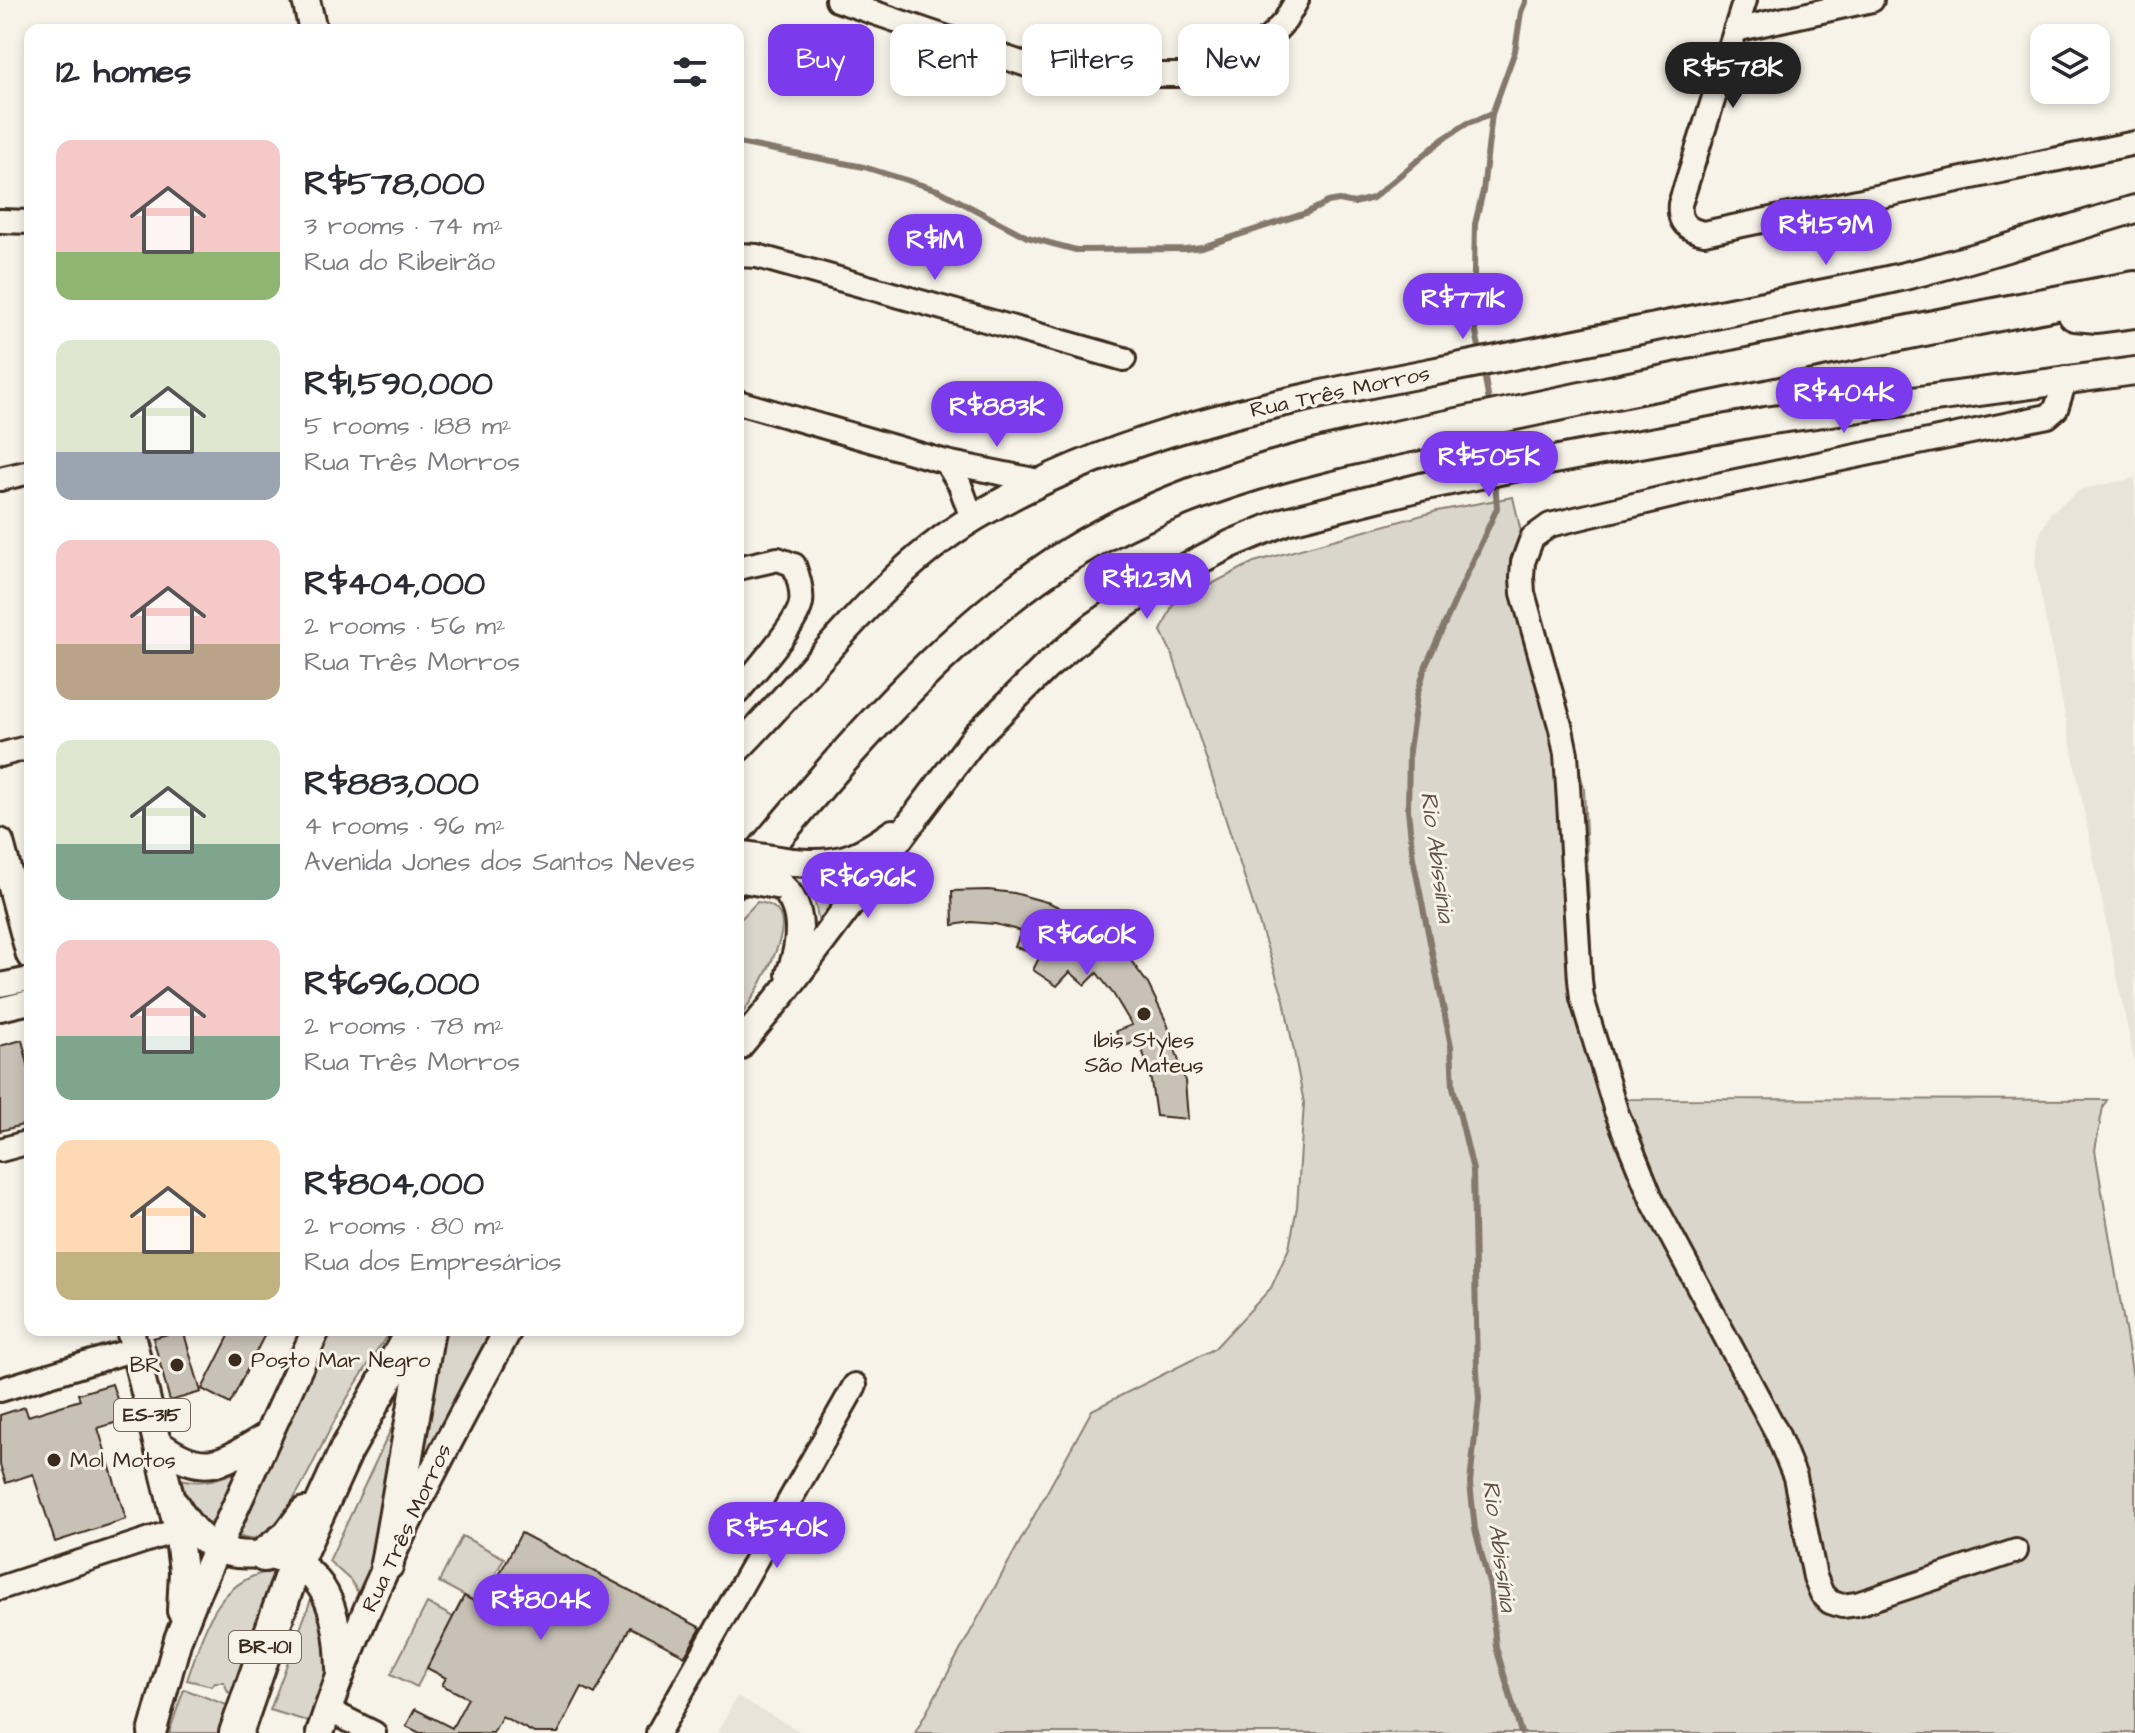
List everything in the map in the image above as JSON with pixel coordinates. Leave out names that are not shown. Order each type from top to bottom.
[{"type":"highway","points":[[744,873],[900,696],[964,635],[1067,556],[1119,525],[1181,497],[1275,467],[1453,426],[2012,312],[2097,316],[2130,292]]},
{"type":"highway","name":"BR-101","points":[[236,1733],[296,1561],[346,1451],[410,1336]]},
{"type":"highway","points":[[387,1564],[427,1336]]},
{"type":"highway","points":[[264,1555],[289,1536],[346,1451]]},
{"type":"main road","points":[[306,0],[312,24]]},
{"type":"main road","name":"Rua Três Morros","points":[[744,741],[853,619],[906,569],[972,518],[1039,481],[1105,453],[1163,433],[1256,409],[1912,275],[2135,209]]},
{"type":"main road","points":[[744,1040],[784,992],[976,736],[1046,667],[1093,627],[1161,580],[1231,544],[1286,521],[1421,487],[1548,461],[1765,421],[2135,371]]},
{"type":"main road","points":[[744,855],[817,864],[846,861],[861,855],[913,819]]},
{"type":"main road","points":[[0,842],[24,932]]},
{"type":"main road","points":[[744,881],[781,886],[794,900],[801,935],[784,992]]},
{"type":"main road","points":[[152,1733],[178,1639],[196,1594],[313,1336]]},
{"type":"main road","name":"Rua Três Morros","points":[[324,1721],[387,1564],[505,1336]]},
{"type":"main road","name":"ES-315","points":[[133,1339],[173,1501],[183,1527],[184,1585],[178,1639]]},
{"type":"main road","points":[[159,1444],[176,1457],[207,1465],[224,1461],[267,1436]]},
{"type":"main road","name":"ES-315","points":[[183,1527],[215,1548]]},
{"type":"main road","points":[[215,1548],[234,1554],[296,1561],[314,1576],[332,1609],[340,1647],[341,1679]]},
{"type":"main road","points":[[196,1594],[226,1570],[264,1555]]},
{"type":"street","points":[[837,0],[1030,66],[1078,75],[1182,75],[1234,61],[1269,38],[1285,21],[1297,0]]},
{"type":"street","points":[[1745,0],[1680,204],[1679,214],[1692,231],[1704,233],[2135,143]]},
{"type":"street","points":[[1735,30],[1872,0]]},
{"type":"street","points":[[0,221],[24,222]]},
{"type":"street","points":[[744,255],[757,256],[1124,359]]},
{"type":"street","points":[[2016,1551],[1857,1604],[1842,1606],[1830,1602],[1822,1594],[1815,1577],[1795,1477],[1759,1398],[1718,1328],[1652,1200],[1616,1111],[1582,998],[1566,754],[1523,593],[1523,562],[1532,538],[1550,525],[1707,487],[2048,416],[2056,409],[2066,378]]},
{"type":"street","points":[[744,404],[946,462],[1039,481]]},
{"type":"street","points":[[946,462],[960,485],[972,518]]},
{"type":"street","points":[[0,479],[24,473]]},
{"type":"street","points":[[744,567],[778,559],[794,565],[801,603],[791,624],[744,684]]},
{"type":"street","points":[[0,755],[24,749]]},
{"type":"street","points":[[0,985],[24,980]]},
{"type":"street","points":[[0,1009],[24,1003]]},
{"type":"street","points":[[0,1150],[24,1144]]},
{"type":"street","points":[[0,1390],[133,1339]]},
{"type":"street","points":[[658,1733],[855,1385]]},
{"type":"street","points":[[0,1588],[183,1527]]},
{"type":"street","points":[[324,1721],[374,1733]]},
{"type":"shaded area","points":[[2135,478],[2135,1066],[2035,565],[2038,539],[2050,513],[2082,489]]},
{"type":"shaded area","points":[[1513,497],[1552,668],[1584,788],[1593,995],[1620,1099],[2107,1100],[2095,1150],[2135,1389],[2135,1733],[915,1733],[1092,1410],[1214,1349],[1271,1288],[1289,1248],[1297,1207],[1304,1103],[1284,1000],[1173,656],[1161,631],[1173,604],[1254,562],[1437,511]]},
{"type":"shaded area","points":[[855,881],[819,923],[814,897],[804,884],[831,887]]},
{"type":"shaded area","points":[[757,902],[768,905],[777,911],[782,928],[774,955],[744,1011],[744,916]]},
{"type":"shaded area","points":[[326,1336],[386,1336],[348,1397],[284,1513],[260,1539],[232,1536],[285,1417]]},
{"type":"shaded area","points":[[441,1336],[491,1336],[448,1413],[404,1504]]},
{"type":"shaded area","points":[[425,1357],[365,1603],[350,1580],[329,1561]]},
{"type":"shaded area","points":[[236,1472],[212,1535],[190,1517],[176,1477],[206,1481]]},
{"type":"shaded area","points":[[462,1536],[504,1558],[480,1604],[439,1582]]},
{"type":"shaded area","points":[[268,1572],[280,1574],[238,1696],[228,1692],[224,1682],[215,1682],[212,1686],[187,1680],[205,1629],[223,1599],[250,1578]]},
{"type":"shaded area","points":[[313,1594],[331,1651],[310,1722],[270,1710]]},
{"type":"shaded area","points":[[427,1603],[453,1617],[417,1687],[391,1674]]},
{"type":"shaded area","points":[[184,1689],[232,1707],[223,1733],[169,1733]]},
{"type":"shaded area","points":[[737,1696],[803,1733],[717,1733]]},
{"type":"building","name":"Ibis Styles São Mateus","points":[[988,890],[1050,903],[1073,914],[1104,934],[1129,958],[1148,984],[1167,1023],[1185,1081],[1188,1119],[1156,1116],[1151,1081],[1140,1041],[1121,1047],[1116,1031],[1132,1025],[1097,973],[1085,985],[1070,972],[1057,986],[1033,970],[1041,954],[1015,947],[1021,931],[995,924],[971,922],[953,925],[952,891]]},
{"type":"building","points":[[22,1040],[24,1125],[0,1131],[0,1046]]},
{"type":"building","name":"BR","points":[[185,1336],[201,1392],[170,1401],[153,1338]]},
{"type":"building","name":"Posto Mar Negro","points":[[229,1336],[264,1336],[230,1404],[202,1389]]},
{"type":"building","name":"Mol Motos","points":[[112,1384],[124,1420],[98,1428],[126,1519],[55,1542],[33,1474],[6,1483],[0,1465],[0,1415],[25,1407],[28,1416],[80,1400],[78,1394]]},
{"type":"building","points":[[521,1533],[701,1628],[685,1656],[630,1627],[595,1694],[582,1687],[558,1733],[534,1733],[502,1716],[493,1733],[420,1733],[406,1726],[415,1709],[452,1728],[468,1698],[442,1685],[446,1678],[427,1668],[464,1596],[483,1606]]},
{"type":"waterway","name":"Rio Abissínia","points":[[1481,357],[1473,317],[1475,224],[1483,191],[1492,114],[1515,51],[1526,0]]},
{"type":"waterway","points":[[744,144],[864,167],[938,190],[1027,237],[1076,250],[1185,249],[1202,247],[1306,213],[1328,202],[1339,200],[1354,203],[1373,198],[1443,139],[1468,123],[1492,114]]},
{"type":"waterway","name":"Rio Abissínia","points":[[1483,367],[1490,408]]},
{"type":"waterway","name":"Rio Abissínia","points":[[1491,427],[1494,463]]},
{"type":"waterway","name":"Rio Abissínia","points":[[1495,479],[1497,508],[1426,665],[1417,695],[1409,750],[1408,810],[1413,858],[1451,1046],[1453,1087],[1473,1170],[1479,1399],[1470,1483],[1475,1529],[1490,1587],[1496,1647],[1521,1733]]},
{"type":"place","name":"Ibis Styles São Mateus","points":[[1144,1014]]},
{"type":"place","name":"Posto Mar Negro","points":[[235,1360]]},
{"type":"place","name":"BR","points":[[177,1365]]},
{"type":"place","name":"Mol Motos","points":[[54,1460]]}]
